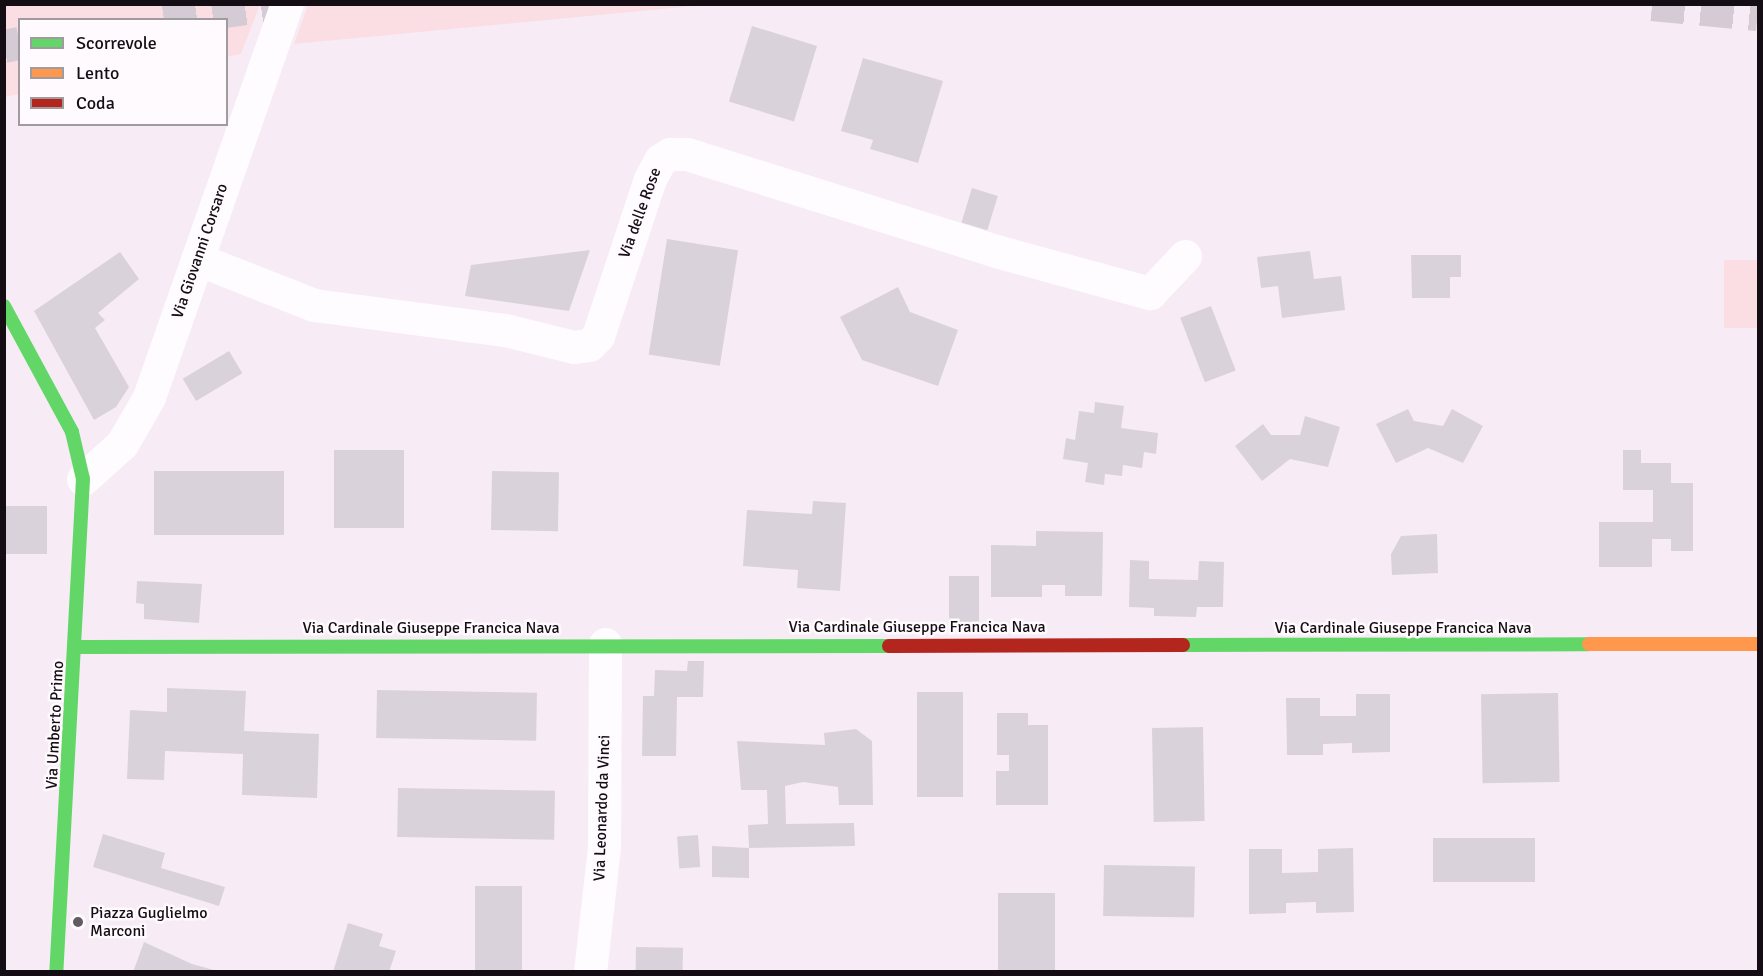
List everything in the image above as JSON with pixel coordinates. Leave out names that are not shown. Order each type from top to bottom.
[{"type":"street","name":"Via Giovanni Corsaro","points":[[83,479],[122,444],[149,397],[287,4]]},
{"type":"street","name":"Via delle Rose","points":[[197,259],[314,305],[505,330],[574,347],[589,345],[598,336],[650,179],[660,160],[670,154],[687,154],[996,251],[1150,293],[1185,256]]},
{"type":"street","name":"Via Umberto Primo","points":[[4,306],[72,432],[83,479],[56,972]]},
{"type":"street","name":"Via Cardinale Giuseppe Francica Nava","points":[[75,647],[605,644],[1758,644]]},
{"type":"street","name":"Via Leonardo da Vinci","points":[[590,972],[604,847],[605,644]]},
{"type":"shaded area","points":[[5,4],[260,4],[241,54],[228,57],[228,18],[18,18],[18,94],[5,97]]},
{"type":"shaded area","points":[[308,4],[704,5],[294,44]]},
{"type":"shaded area","points":[[1724,260],[1758,260],[1758,328],[1724,328]]},
{"type":"building","points":[[752,26],[817,46],[794,121],[729,102]]},
{"type":"building","points":[[863,58],[943,81],[918,163],[870,149],[873,140],[841,131]]},
{"type":"building","points":[[972,188],[998,196],[987,230],[961,222]]},
{"type":"building","points":[[667,239],[738,250],[720,366],[649,355]]},
{"type":"building","points":[[590,250],[569,311],[465,296],[471,265]]},
{"type":"building","points":[[1310,251],[1314,279],[1341,276],[1345,310],[1282,318],[1278,286],[1261,288],[1257,257]]},
{"type":"building","points":[[120,252],[139,279],[98,313],[105,320],[95,328],[129,387],[116,407],[94,420],[34,311]]},
{"type":"building","points":[[1411,255],[1461,255],[1461,277],[1450,277],[1450,298],[1412,298]]},
{"type":"building","points":[[898,287],[910,312],[958,330],[938,386],[862,360],[840,317]]},
{"type":"building","points":[[1211,306],[1236,370],[1205,382],[1180,318]]},
{"type":"building","points":[[229,351],[242,373],[196,401],[183,379]]},
{"type":"building","points":[[1095,402],[1124,406],[1121,428],[1158,433],[1156,454],[1144,452],[1142,468],[1123,465],[1122,476],[1105,474],[1104,485],[1085,482],[1088,463],[1063,459],[1066,438],[1075,440],[1079,411],[1094,413]]},
{"type":"building","points":[[1408,409],[1414,421],[1443,426],[1452,409],[1483,426],[1463,463],[1428,448],[1396,463],[1376,424]]},
{"type":"building","points":[[1305,416],[1340,427],[1328,467],[1290,459],[1262,481],[1235,446],[1263,424],[1271,435],[1300,435]]},
{"type":"building","points":[[334,450],[404,450],[404,528],[334,528]]},
{"type":"building","points":[[1623,450],[1641,450],[1641,463],[1671,463],[1671,483],[1693,483],[1693,551],[1671,551],[1671,539],[1652,539],[1652,567],[1599,567],[1599,522],[1653,522],[1653,490],[1623,490]]},
{"type":"building","points":[[154,471],[284,471],[284,535],[154,535]]},
{"type":"building","points":[[492,471],[559,472],[558,531],[491,530]]},
{"type":"building","points":[[813,501],[846,503],[840,591],[797,588],[798,570],[743,566],[747,510],[812,514]]},
{"type":"building","points":[[4,506],[47,506],[47,554],[4,554]]},
{"type":"building","points":[[1036,531],[1103,532],[1102,596],[1065,596],[1065,585],[1042,585],[1042,597],[991,597],[991,545],[1036,546]]},
{"type":"building","points":[[1437,534],[1438,573],[1392,575],[1391,554],[1401,536]]},
{"type":"building","points":[[1130,560],[1149,561],[1149,579],[1198,580],[1199,561],[1224,562],[1223,607],[1197,607],[1196,617],[1154,616],[1154,608],[1129,607]]},
{"type":"building","points":[[949,576],[979,576],[979,623],[949,623]]},
{"type":"building","points":[[137,581],[202,584],[199,623],[144,619],[144,604],[136,603]]},
{"type":"building","points":[[688,661],[704,661],[703,697],[677,697],[676,756],[642,756],[643,696],[654,696],[655,670],[687,671]]},
{"type":"building","points":[[167,688],[246,691],[244,731],[319,734],[317,798],[242,795],[243,754],[165,751],[164,780],[127,779],[130,710],[167,712]]},
{"type":"building","points":[[377,690],[537,693],[536,741],[376,738]]},
{"type":"building","points":[[917,692],[963,692],[963,797],[917,797]]},
{"type":"building","points":[[1558,693],[1560,782],[1483,783],[1481,694]]},
{"type":"building","points":[[1356,694],[1390,694],[1390,752],[1352,753],[1352,743],[1323,744],[1323,755],[1287,755],[1286,698],[1320,698],[1320,716],[1356,716]]},
{"type":"building","points":[[997,713],[1028,713],[1028,725],[1048,725],[1048,805],[996,805],[996,771],[1009,771],[1009,755],[997,755]]},
{"type":"building","points":[[1203,727],[1205,821],[1154,822],[1152,728]]},
{"type":"building","points":[[856,729],[872,741],[873,805],[839,805],[838,787],[803,782],[785,786],[786,824],[854,823],[855,846],[749,848],[748,825],[768,824],[767,790],[741,790],[737,741],[825,745],[824,733]]},
{"type":"building","points":[[398,788],[555,791],[554,840],[397,837]]},
{"type":"building","points":[[103,834],[165,853],[161,868],[225,887],[219,906],[93,867]]},
{"type":"building","points":[[698,835],[700,867],[679,868],[677,836]]},
{"type":"building","points":[[1433,838],[1535,838],[1535,882],[1433,882]]},
{"type":"building","points":[[712,846],[749,848],[749,878],[712,877]]},
{"type":"building","points":[[1353,848],[1354,912],[1316,913],[1316,902],[1286,903],[1286,913],[1249,914],[1249,849],[1282,849],[1282,873],[1318,872],[1318,849]]},
{"type":"building","points":[[1104,865],[1195,867],[1194,918],[1103,916]]},
{"type":"building","points":[[475,886],[522,886],[522,972],[475,972]]},
{"type":"building","points":[[998,893],[1055,893],[1055,972],[998,972]]},
{"type":"building","points":[[348,923],[383,934],[379,946],[396,951],[389,972],[333,972]]},
{"type":"building","points":[[144,942],[192,964],[221,972],[133,972]]},
{"type":"building","points":[[636,947],[683,948],[683,972],[636,972]]},
{"type":"tunnel","points":[[178,18],[274,4]]},
{"type":"tunnel","points":[[1652,4],[1758,14]]},
{"type":"tunnel","points":[[4,46],[18,43]]},
{"type":"traffic: fast","points":[[4,306],[72,432],[83,479],[56,972]]},
{"type":"traffic: fast","points":[[1183,645],[1589,644]]},
{"type":"traffic: fast","points":[[75,647],[889,646]]},
{"type":"traffic: slow","points":[[1589,644],[1758,644]]},
{"type":"traffic: jam","points":[[889,646],[1183,645]]},
{"type":"place","name":"Piazza Guglielmo Marconi","points":[[78,922]]}]
